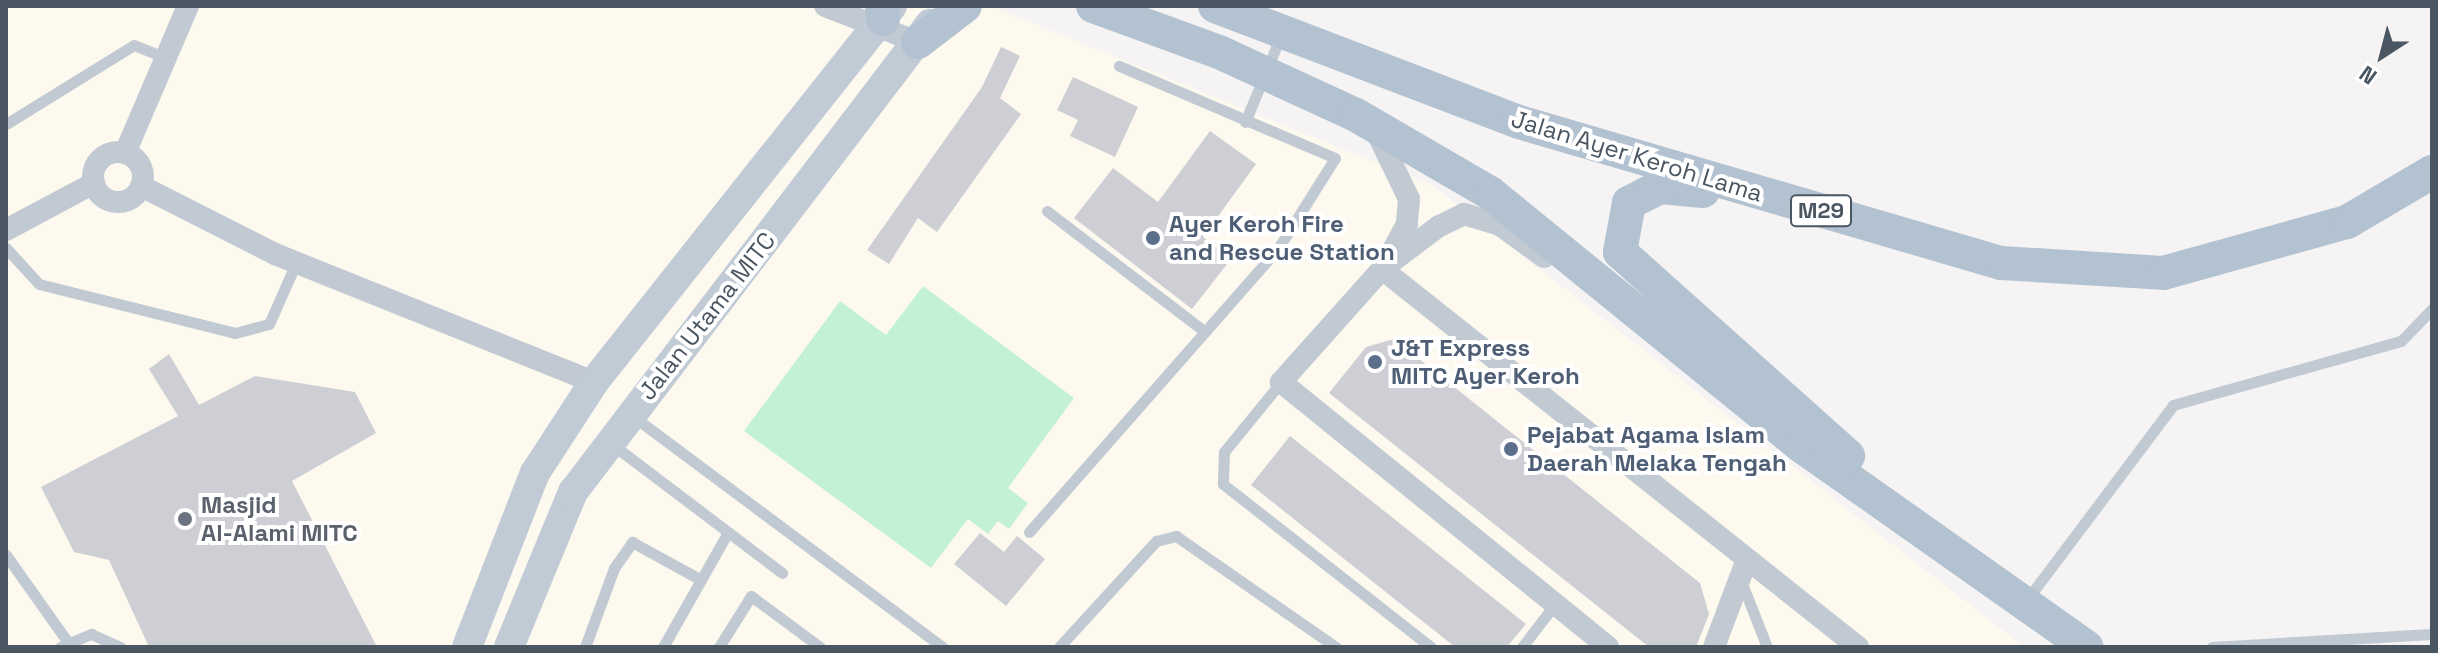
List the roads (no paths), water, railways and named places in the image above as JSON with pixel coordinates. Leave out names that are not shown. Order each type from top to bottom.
[{"type":"main road","name":"Jalan Utama MITC","points":[[509,647],[573,492],[943,6]]},
{"type":"main road","points":[[918,42],[965,6]]},
{"type":"main road","points":[[1093,6],[1270,75],[1373,125],[1490,193],[1803,447],[1982,577],[2086,647]]},
{"type":"main road","name":"Jalan Ayer Keroh Lama","points":[[1215,6],[1519,122],[2001,263],[2163,273],[2347,222],[2432,172]]},
{"type":"main road","points":[[467,647],[535,473],[594,382],[884,14]]},
{"type":"main road","points":[[1937,245],[1660,187],[1629,203],[1620,227],[1620,252],[1642,279],[1982,577]]},
{"type":"street","points":[[125,153],[188,6]]},
{"type":"street","points":[[825,6],[884,14],[918,42]]},
{"type":"street","points":[[1373,125],[1401,170],[1409,199],[1407,224],[1382,269],[1281,382],[1608,647]]},
{"type":"street","points":[[6,230],[94,183],[105,156],[125,153],[141,166],[141,186]]},
{"type":"street","points":[[94,183],[116,201],[141,186]]},
{"type":"street","points":[[141,186],[296,263],[594,382]]},
{"type":"street","points":[[1382,269],[1464,214],[1500,225],[1803,447]]},
{"type":"street","points":[[1382,269],[1743,568],[1858,647]]},
{"type":"street","points":[[1714,647],[1743,568]]},
{"type":"lane","points":[[1245,122],[1270,75],[1283,31]]},
{"type":"lane","points":[[6,124],[134,45],[167,58]]},
{"type":"lane","points":[[1029,532],[1279,247],[1335,158],[1119,66]]},
{"type":"lane","points":[[1047,211],[1205,332]]},
{"type":"lane","points":[[6,248],[39,284],[235,333],[269,324],[296,263]]},
{"type":"lane","points":[[2023,604],[2173,405],[2401,341],[2432,309]]},
{"type":"lane","points":[[1281,382],[1224,452],[1223,484],[1431,647]]},
{"type":"lane","points":[[631,414],[943,647]]},
{"type":"lane","points":[[609,442],[782,573]]},
{"type":"lane","points":[[663,647],[696,577],[727,534]]},
{"type":"lane","points":[[1059,647],[1156,541],[1176,536],[1336,647]]},
{"type":"lane","points":[[585,647],[614,568],[632,542],[696,577]]},
{"type":"lane","points":[[6,555],[64,644],[91,634],[120,647]]},
{"type":"lane","points":[[1743,568],[1767,647]]},
{"type":"lane","points":[[719,647],[751,596],[820,647]]},
{"type":"lane","points":[[1522,647],[1555,604]]},
{"type":"lane","points":[[2212,647],[2432,634]]},
{"type":"place","name":"Ayer Keroh Fire and Rescue Station","points":[[1153,238]]},
{"type":"place","name":"J&T Express MITC Ayer Keroh","points":[[1375,362]]},
{"type":"place","name":"Pejabat Agama Islam Daerah Melaka Tengah","points":[[1511,449]]},
{"type":"place","name":"Masjid Al-Alami MITC","points":[[185,519]]}]
